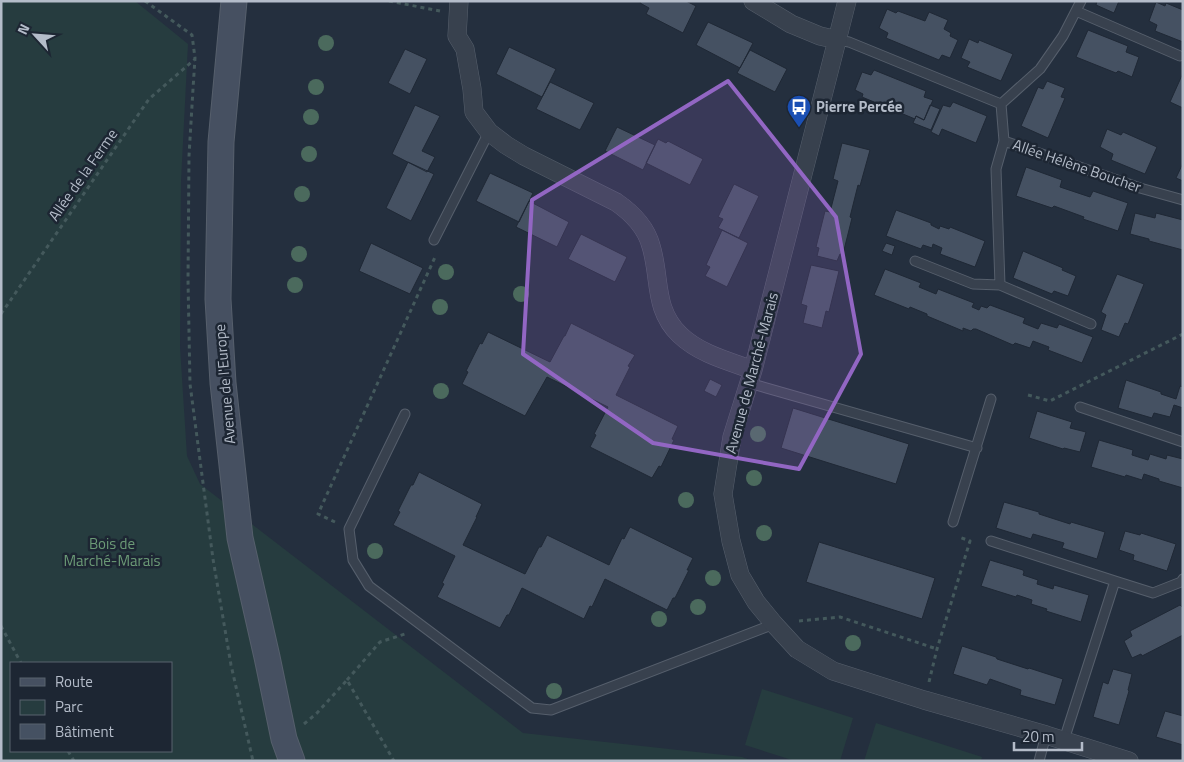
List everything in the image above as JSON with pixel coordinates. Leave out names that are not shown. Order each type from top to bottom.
[{"type":"main road","name":"Avenue de l'Europe","points":[[233,12],[221,142],[218,299],[223,383],[240,538],[288,750]]},
{"type":"street","points":[[753,1],[791,24],[820,36],[838,40]]},
{"type":"street","name":"Avenue de Marché-Marais","points":[[847,1],[751,376],[732,437],[723,494],[731,542],[740,575],[756,602],[798,649],[833,671],[924,700],[1064,740],[1091,755],[1130,761]]},
{"type":"street","points":[[459,8],[456,36],[465,49],[474,112],[489,132],[524,156],[616,202],[630,212],[644,230],[651,246],[661,306],[669,322],[681,336],[697,347],[751,376]]},
{"type":"lane","points":[[838,40],[849,42],[1001,104],[1040,69],[1062,36],[1081,1]]},
{"type":"lane","points":[[1076,11],[1180,56]]},
{"type":"lane","name":"Allée Hélène Boucher","points":[[1001,104],[1004,142],[1140,188],[1183,200]]},
{"type":"lane","points":[[434,240],[489,132]]},
{"type":"lane","points":[[1000,285],[996,168],[1004,142]]},
{"type":"lane","points":[[915,261],[973,284],[1000,285],[1091,324]]},
{"type":"lane","points":[[751,376],[977,448]]},
{"type":"lane","points":[[953,522],[991,399]]},
{"type":"lane","points":[[1080,407],[1183,442]]},
{"type":"lane","points":[[405,414],[349,529],[353,560],[369,586],[532,708],[551,710],[774,624]]},
{"type":"lane","points":[[991,541],[1153,593],[1183,579]]},
{"type":"lane","points":[[1064,740],[1115,581]]},
{"type":"lane","points":[[1038,761],[1046,735]]},
{"type":"path","points":[[389,1],[459,8]]},
{"type":"path","name":"Allée de la Ferme","points":[[1,314],[149,99],[195,58]]},
{"type":"path","points":[[349,529],[318,514],[437,254],[434,240]]},
{"type":"path","points":[[1028,395],[1050,401],[1183,334]]},
{"type":"path","points":[[924,700],[937,648],[970,541],[943,531],[953,522]]},
{"type":"path","points":[[774,624],[840,617],[937,648]]},
{"type":"path","points":[[1,626],[20,662]]},
{"type":"path","points":[[288,750],[380,642],[425,628]]},
{"type":"path","points":[[347,680],[394,761]]},
{"type":"highlighted area","points":[[728,81],[836,217],[861,354],[799,469],[653,443],[523,354],[532,200]]},
{"type":"green space","name":"Bois de Marché-Marais","points":[[1,1],[135,1],[188,44],[181,181],[180,347],[187,456],[200,484],[523,733],[742,757],[753,761],[1,761]]},
{"type":"green space","points":[[762,689],[853,718],[840,761],[795,761],[745,745]]},
{"type":"green space","points":[[876,723],[982,757],[981,761],[864,761]]},
{"type":"building","points":[[641,1],[686,1],[696,6],[683,33],[646,14],[649,8],[640,3]]},
{"type":"building","points":[[1097,1],[1119,1],[1114,13],[1096,5]]},
{"type":"building","points":[[1156,2],[1165,6],[1166,3],[1183,10],[1183,42],[1155,31],[1157,25],[1149,21]]},
{"type":"building","points":[[887,9],[925,21],[929,12],[948,20],[944,29],[951,33],[950,36],[958,40],[950,58],[942,55],[939,60],[886,38],[888,33],[879,28]]},
{"type":"building","points":[[708,22],[753,43],[740,68],[696,45]]},
{"type":"building","points":[[1088,30],[1128,46],[1126,52],[1139,57],[1132,77],[1118,71],[1116,73],[1076,57]]},
{"type":"building","points":[[969,39],[978,43],[979,40],[1013,54],[1001,81],[967,67],[970,62],[961,58]]},
{"type":"building","points":[[509,47],[556,69],[542,97],[496,74]]},
{"type":"building","points":[[405,49],[427,59],[410,94],[388,83]]},
{"type":"building","points":[[750,50],[787,69],[775,92],[737,73]]},
{"type":"building","points":[[874,70],[926,91],[924,97],[933,100],[924,120],[916,116],[915,119],[862,97],[863,94],[855,90],[862,72],[871,75]]},
{"type":"building","points":[[1183,73],[1183,108],[1170,102]]},
{"type":"building","points":[[1047,81],[1065,88],[1061,97],[1065,98],[1048,138],[1021,126],[1038,87],[1043,89]]},
{"type":"building","points":[[550,82],[594,103],[580,130],[536,109]]},
{"type":"building","points":[[953,102],[987,116],[976,143],[942,129],[939,136],[931,132],[943,105],[950,107]]},
{"type":"building","points":[[415,105],[440,116],[422,151],[435,157],[427,172],[392,154]]},
{"type":"building","points":[[930,105],[940,109],[931,130],[913,123],[916,116],[924,120]]},
{"type":"building","points":[[617,127],[655,145],[643,170],[605,151]]},
{"type":"building","points":[[1107,129],[1121,135],[1123,132],[1157,147],[1145,174],[1111,160],[1113,154],[1100,147]]},
{"type":"building","points":[[658,139],[666,143],[668,141],[703,159],[690,185],[646,163]]},
{"type":"building","points":[[842,143],[870,150],[860,186],[858,185],[843,254],[840,254],[837,261],[817,256],[819,248],[816,247],[825,211],[830,212],[838,181],[833,179]]},
{"type":"building","points":[[408,162],[434,174],[411,221],[386,208]]},
{"type":"building","points":[[1183,163],[1183,181],[1176,178]]},
{"type":"building","points":[[1026,167],[1062,180],[1060,187],[1090,197],[1093,191],[1128,203],[1118,231],[1083,219],[1084,217],[1054,206],[1052,208],[1016,196]]},
{"type":"building","points":[[490,173],[533,193],[519,222],[476,201]]},
{"type":"building","points":[[734,184],[759,196],[739,238],[718,228],[723,219],[718,217]]},
{"type":"building","points":[[529,201],[569,222],[557,247],[516,227]]},
{"type":"building","points":[[896,210],[931,223],[931,225],[939,229],[940,226],[949,229],[950,227],[985,241],[975,267],[940,254],[942,248],[933,244],[932,248],[923,245],[921,249],[886,236]]},
{"type":"building","points":[[1135,213],[1155,218],[1156,213],[1183,220],[1183,250],[1130,234]]},
{"type":"building","points":[[722,230],[748,243],[727,287],[705,276],[710,267],[706,265]]},
{"type":"building","points":[[581,234],[627,257],[615,282],[568,259]]},
{"type":"building","points":[[371,243],[423,268],[410,294],[359,271]]},
{"type":"building","points":[[886,243],[895,246],[892,255],[882,251]]},
{"type":"building","points":[[1023,251],[1063,268],[1062,270],[1076,276],[1068,296],[1054,291],[1052,294],[1013,278]]},
{"type":"building","points":[[811,265],[839,271],[829,312],[826,311],[822,328],[803,323],[807,306],[801,304]]},
{"type":"building","points":[[885,269],[921,283],[919,287],[936,294],[938,289],[974,303],[972,307],[979,310],[981,306],[987,308],[990,305],[1025,318],[1023,323],[1038,329],[1041,323],[1057,328],[1059,324],[1093,337],[1082,363],[1048,350],[1049,347],[1033,341],[1030,348],[1015,343],[1013,345],[976,329],[971,331],[963,328],[963,331],[910,307],[909,309],[874,295]]},
{"type":"building","points":[[1117,274],[1144,284],[1128,324],[1125,323],[1119,337],[1101,330],[1106,315],[1101,312]]},
{"type":"building","points":[[571,323],[635,355],[628,366],[630,367],[616,395],[678,426],[672,439],[674,440],[661,467],[659,466],[652,478],[590,447],[596,435],[594,434],[608,407],[547,377],[525,416],[462,384],[468,372],[466,371],[480,343],[482,344],[488,332],[550,362]]},
{"type":"building","points":[[710,379],[722,385],[716,397],[704,391]]},
{"type":"building","points":[[1126,380],[1176,399],[1180,386],[1183,387],[1183,408],[1174,405],[1170,417],[1154,413],[1152,418],[1118,408]]},
{"type":"building","points":[[793,408],[909,444],[896,484],[781,448]]},
{"type":"building","points":[[1037,411],[1072,422],[1070,428],[1086,432],[1080,452],[1063,449],[1029,438]]},
{"type":"building","points":[[1099,440],[1133,450],[1132,455],[1148,460],[1150,454],[1166,459],[1167,455],[1183,459],[1183,488],[1159,481],[1159,479],[1144,474],[1142,480],[1091,467]]},
{"type":"building","points":[[419,472],[482,504],[463,545],[525,574],[547,535],[609,565],[622,538],[624,539],[630,527],[693,558],[687,570],[689,570],[667,610],[605,579],[592,607],[590,606],[584,619],[522,588],[509,615],[507,615],[500,628],[437,597],[455,556],[393,525],[400,512],[398,511]]},
{"type":"building","points":[[1004,502],[1039,512],[1039,514],[1070,524],[1071,522],[1105,532],[1097,559],[1062,548],[1064,543],[1033,534],[1031,539],[996,528]]},
{"type":"building","points":[[1125,531],[1140,535],[1141,533],[1176,544],[1167,571],[1133,560],[1134,555],[1119,550]]},
{"type":"building","points":[[819,542],[935,578],[922,619],[806,582]]},
{"type":"building","points":[[990,560],[1023,570],[1023,575],[1038,580],[1037,584],[1053,589],[1054,585],[1089,595],[1081,622],[1046,611],[1047,609],[1031,604],[1032,600],[981,586]]},
{"type":"building","points":[[1180,605],[1183,608],[1183,635],[1142,656],[1141,654],[1132,658],[1124,641],[1132,636],[1130,631]]},
{"type":"building","points":[[962,646],[1063,679],[1055,705],[1020,695],[1021,690],[990,679],[987,685],[953,674]]},
{"type":"building","points":[[1113,669],[1132,674],[1119,725],[1093,717],[1103,682],[1108,684]]},
{"type":"building","points":[[1165,711],[1183,716],[1183,745],[1156,737]]},
{"type":"place","name":"Pierre Percée","points":[[799,128]]}]
